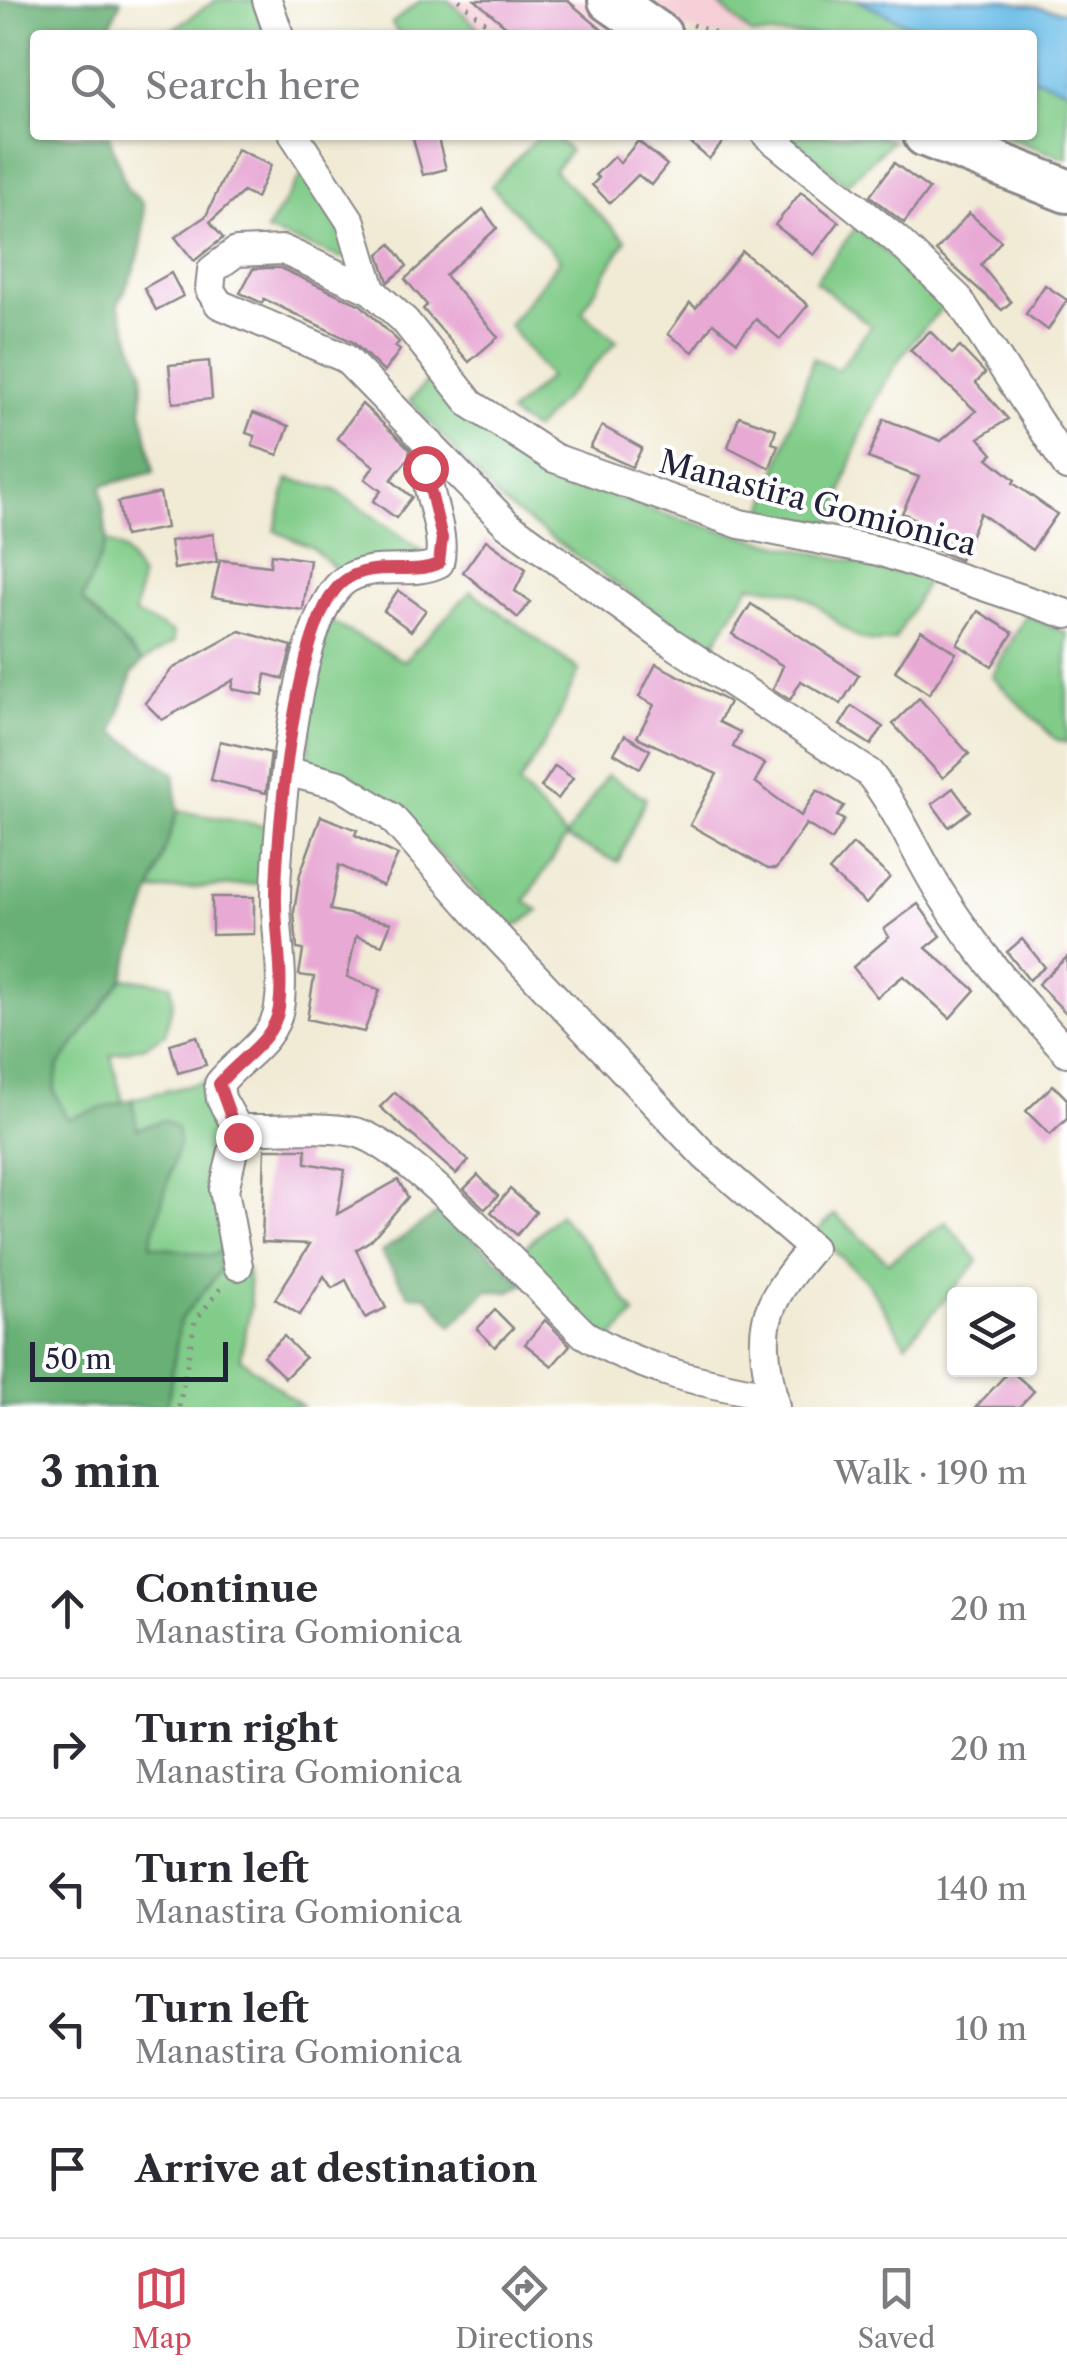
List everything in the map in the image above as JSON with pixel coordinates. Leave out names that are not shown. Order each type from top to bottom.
[{"type":"main road","points":[[610,0],[653,30]]},
{"type":"main road","points":[[938,140],[1067,191]]},
{"type":"street","points":[[267,0],[277,30]]},
{"type":"street","points":[[297,140],[352,222],[371,290]]},
{"type":"street","points":[[772,140],[897,240],[958,298],[1067,466]]},
{"type":"street","name":"Manastira Gomionica","points":[[1067,614],[879,551],[740,524],[554,458],[472,404],[405,321],[371,290],[320,264],[268,249],[225,256],[212,270],[209,283],[213,297],[226,308],[298,334],[345,358],[534,545],[672,644],[869,774],[891,801],[958,919],[1020,1001],[1067,1052]]},
{"type":"street","points":[[238,1266],[224,1190],[238,1128],[221,1099],[219,1084],[267,1036],[279,1010],[276,898],[305,659],[331,592],[351,576],[439,563],[442,538],[425,468],[430,444]]},
{"type":"street","points":[[238,1128],[355,1132],[382,1144],[418,1171],[584,1334],[616,1354],[675,1377],[774,1402],[764,1320],[772,1298],[812,1248],[705,1156],[492,932],[390,817],[340,785],[289,772]]},
{"type":"path","points":[[459,0],[494,30]]},
{"type":"path","points":[[179,1407],[195,1322],[238,1266]]},
{"type":"shaded area","points":[[448,0],[591,0],[630,30],[481,30]]},
{"type":"shaded area","points":[[628,0],[714,0],[747,30],[686,30]]},
{"type":"green space","points":[[0,0],[121,0],[108,30],[30,30],[30,140],[111,140],[127,189],[143,203],[144,230],[139,255],[118,304],[143,371],[142,410],[154,472],[101,486],[107,541],[82,600],[142,662],[132,674],[114,732],[174,773],[178,810],[123,978],[58,1067],[54,1090],[67,1119],[132,1099],[137,1129],[164,1120],[177,1128],[179,1143],[150,1245],[210,1256],[221,1251],[220,1271],[180,1320],[167,1407],[0,1407]]},
{"type":"green space","points":[[216,0],[255,0],[264,30],[171,30]]},
{"type":"green space","points":[[421,0],[448,0],[481,30],[396,30],[392,23]]},
{"type":"green space","points":[[714,0],[857,0],[920,30],[747,30]]},
{"type":"green space","points":[[1037,79],[1067,89],[1067,159],[1014,140],[1037,140]]},
{"type":"green space","points":[[535,140],[558,140],[570,151],[554,171],[626,240],[582,312],[617,341],[534,430],[509,414],[549,377],[509,325],[560,259],[491,186]]},
{"type":"green space","points":[[794,140],[892,141],[846,185]]},
{"type":"green space","points":[[302,174],[329,200],[349,254],[342,258],[266,231]]},
{"type":"green space","points":[[857,226],[945,306],[903,355],[872,408],[849,467],[832,529],[762,516],[813,358],[838,370],[871,326],[815,281]]},
{"type":"green space","points":[[433,375],[467,416],[513,449],[566,477],[687,521],[928,579],[895,640],[879,642],[854,635],[798,594],[750,585],[710,651],[501,502],[410,400]]},
{"type":"green space","points":[[288,479],[335,490],[424,552],[339,572],[311,547],[275,531]]},
{"type":"green space","points":[[107,541],[124,550],[141,577],[135,614],[172,632],[174,642],[142,662],[82,600]]},
{"type":"green space","points":[[471,591],[579,670],[554,727],[519,784],[566,837],[607,775],[646,798],[618,862],[566,838],[525,901],[539,911],[520,924],[505,926],[456,870],[352,776],[308,763],[314,680],[329,621],[404,661]]},
{"type":"green space","points":[[1026,615],[1067,633],[1067,743],[1055,739],[992,677]]},
{"type":"green space","points":[[178,811],[272,827],[266,883],[150,891]]},
{"type":"green space","points":[[123,978],[171,984],[173,1001],[165,1034],[145,1046],[111,1055],[123,1102],[67,1120],[54,1090],[58,1067]]},
{"type":"green space","points":[[208,1081],[227,1133],[221,1251],[211,1256],[150,1245],[132,1099]]},
{"type":"green space","points":[[442,1210],[525,1284],[508,1292],[487,1290],[452,1326],[427,1296],[409,1295],[381,1252]]},
{"type":"green space","points":[[559,1214],[591,1250],[635,1314],[612,1339],[591,1332],[514,1258]]},
{"type":"green space","points":[[835,1214],[888,1262],[946,1222],[978,1261],[955,1287],[947,1287],[947,1297],[906,1344],[868,1283],[815,1233]]},
{"type":"green space","points":[[247,1269],[251,1305],[240,1358],[303,1407],[167,1407],[180,1320],[220,1271]]},
{"type":"water","points":[[857,0],[1000,0],[1067,12],[1067,89],[1037,79],[1037,30],[920,30]]},
{"type":"building","points":[[475,0],[567,0],[602,30],[510,30]]},
{"type":"building","points":[[413,140],[438,140],[446,169],[423,175]]},
{"type":"building","points":[[687,140],[725,140],[709,159]]},
{"type":"building","points":[[638,141],[667,165],[651,185],[638,175],[610,203],[592,185],[599,178],[595,175],[614,156],[620,163]]},
{"type":"building","points":[[237,149],[271,165],[256,198],[243,192],[210,222],[223,238],[194,261],[175,237],[206,216]]},
{"type":"building","points":[[894,163],[929,189],[904,223],[870,196]]},
{"type":"building","points":[[801,192],[839,222],[814,255],[775,225]]},
{"type":"building","points":[[483,209],[497,228],[445,275],[498,337],[469,362],[423,309],[427,305],[405,279]]},
{"type":"building","points":[[969,213],[1001,241],[981,265],[1011,302],[1002,310],[936,251]]},
{"type":"building","points":[[391,244],[407,266],[388,282],[379,254]]},
{"type":"building","points":[[742,251],[808,305],[780,339],[756,319],[737,342],[713,323],[693,352],[668,334],[690,303],[696,308]]},
{"type":"building","points":[[280,268],[361,305],[399,342],[395,347],[400,350],[384,372],[353,342],[264,299],[262,303],[240,293],[253,269]]},
{"type":"building","points":[[171,273],[183,296],[156,310],[144,288]]},
{"type":"building","points":[[1045,285],[1067,300],[1048,330],[1026,314]]},
{"type":"building","points":[[930,331],[952,354],[960,347],[985,373],[976,383],[1008,419],[979,438],[993,454],[988,458],[1015,480],[1013,483],[1057,514],[1032,550],[980,513],[960,560],[936,550],[944,532],[902,513],[919,477],[868,458],[884,419],[941,441],[976,411],[910,350]]},
{"type":"building","points":[[209,361],[212,399],[173,403],[169,365]]},
{"type":"building","points":[[362,404],[410,449],[408,459],[391,480],[412,497],[396,518],[373,501],[381,491],[365,479],[374,466],[337,438]]},
{"type":"building","points":[[253,413],[289,426],[278,455],[252,446],[255,436],[246,433]]},
{"type":"building","points":[[739,416],[776,429],[772,443],[778,445],[770,468],[728,447]]},
{"type":"building","points":[[602,426],[642,448],[632,467],[590,448]]},
{"type":"building","points":[[160,493],[166,528],[124,536],[118,502]]},
{"type":"building","points":[[213,534],[217,562],[174,569],[170,541]]},
{"type":"building","points":[[486,540],[526,569],[515,591],[530,602],[518,618],[463,572]]},
{"type":"building","points":[[271,554],[310,560],[303,610],[212,597],[220,560],[270,566]]},
{"type":"building","points":[[398,590],[426,610],[411,631],[384,611]]},
{"type":"building","points":[[751,604],[859,675],[841,704],[801,681],[790,700],[773,689],[783,666],[732,634]]},
{"type":"building","points":[[978,611],[1013,633],[992,666],[957,644]]},
{"type":"building","points":[[921,630],[956,653],[929,694],[895,671]]},
{"type":"building","points":[[240,631],[292,646],[283,679],[266,674],[263,695],[232,689],[234,680],[162,720],[145,703],[172,669]]},
{"type":"building","points":[[656,664],[729,702],[719,722],[740,732],[733,747],[765,764],[755,782],[801,816],[817,790],[844,806],[837,816],[844,820],[832,840],[806,824],[776,869],[768,869],[690,825],[717,774],[637,737],[654,705],[639,697]]},
{"type":"building","points":[[919,698],[969,754],[943,778],[893,724]]},
{"type":"building","points":[[852,706],[883,727],[871,745],[840,725]]},
{"type":"building","points":[[625,735],[650,750],[640,768],[614,753]]},
{"type":"building","points":[[220,741],[271,753],[266,793],[211,780]]},
{"type":"building","points":[[555,766],[573,778],[558,799],[541,787]]},
{"type":"building","points":[[953,788],[970,811],[949,827],[932,804]]},
{"type":"building","points":[[321,816],[357,830],[355,835],[398,855],[383,886],[339,865],[330,910],[391,923],[382,945],[356,936],[347,977],[380,990],[364,1032],[307,1019],[314,977],[299,975],[303,950],[297,949],[294,912],[300,874]]},
{"type":"building","points":[[853,844],[890,877],[866,904],[829,871]]},
{"type":"building","points":[[212,897],[254,897],[254,934],[212,935]]},
{"type":"building","points":[[918,904],[941,936],[926,948],[975,990],[950,1018],[903,976],[877,997],[853,967],[889,937],[884,929]]},
{"type":"building","points":[[1022,939],[1045,967],[1029,980],[1007,952]]},
{"type":"building","points":[[1067,957],[1067,1014],[1038,984]]},
{"type":"building","points":[[197,1036],[206,1065],[178,1073],[170,1044]]},
{"type":"building","points":[[1053,1085],[1067,1099],[1067,1119],[1050,1135],[1026,1111]]},
{"type":"building","points":[[395,1092],[469,1161],[456,1174],[380,1107]]},
{"type":"building","points":[[265,1149],[306,1149],[306,1163],[345,1170],[337,1214],[398,1180],[408,1197],[371,1240],[356,1250],[386,1308],[365,1318],[346,1280],[332,1288],[324,1276],[300,1315],[275,1299],[310,1244],[262,1242]]},
{"type":"building","points":[[478,1175],[498,1196],[485,1209],[464,1189]]},
{"type":"building","points":[[510,1189],[536,1212],[517,1235],[491,1212]]},
{"type":"building","points":[[495,1310],[513,1328],[495,1347],[477,1329]]},
{"type":"building","points":[[545,1320],[570,1345],[552,1366],[525,1344]]},
{"type":"building","points":[[284,1336],[305,1358],[285,1378],[263,1356]]},
{"type":"building","points":[[1004,1377],[1018,1377],[1034,1391],[1019,1407],[976,1407]]},
{"type":"route","points":[[238,1137],[235,1120],[221,1099],[219,1084],[267,1036],[279,1010],[276,898],[280,831],[310,641],[331,592],[351,576],[401,566],[428,568],[439,563],[442,538],[425,468]]}]
